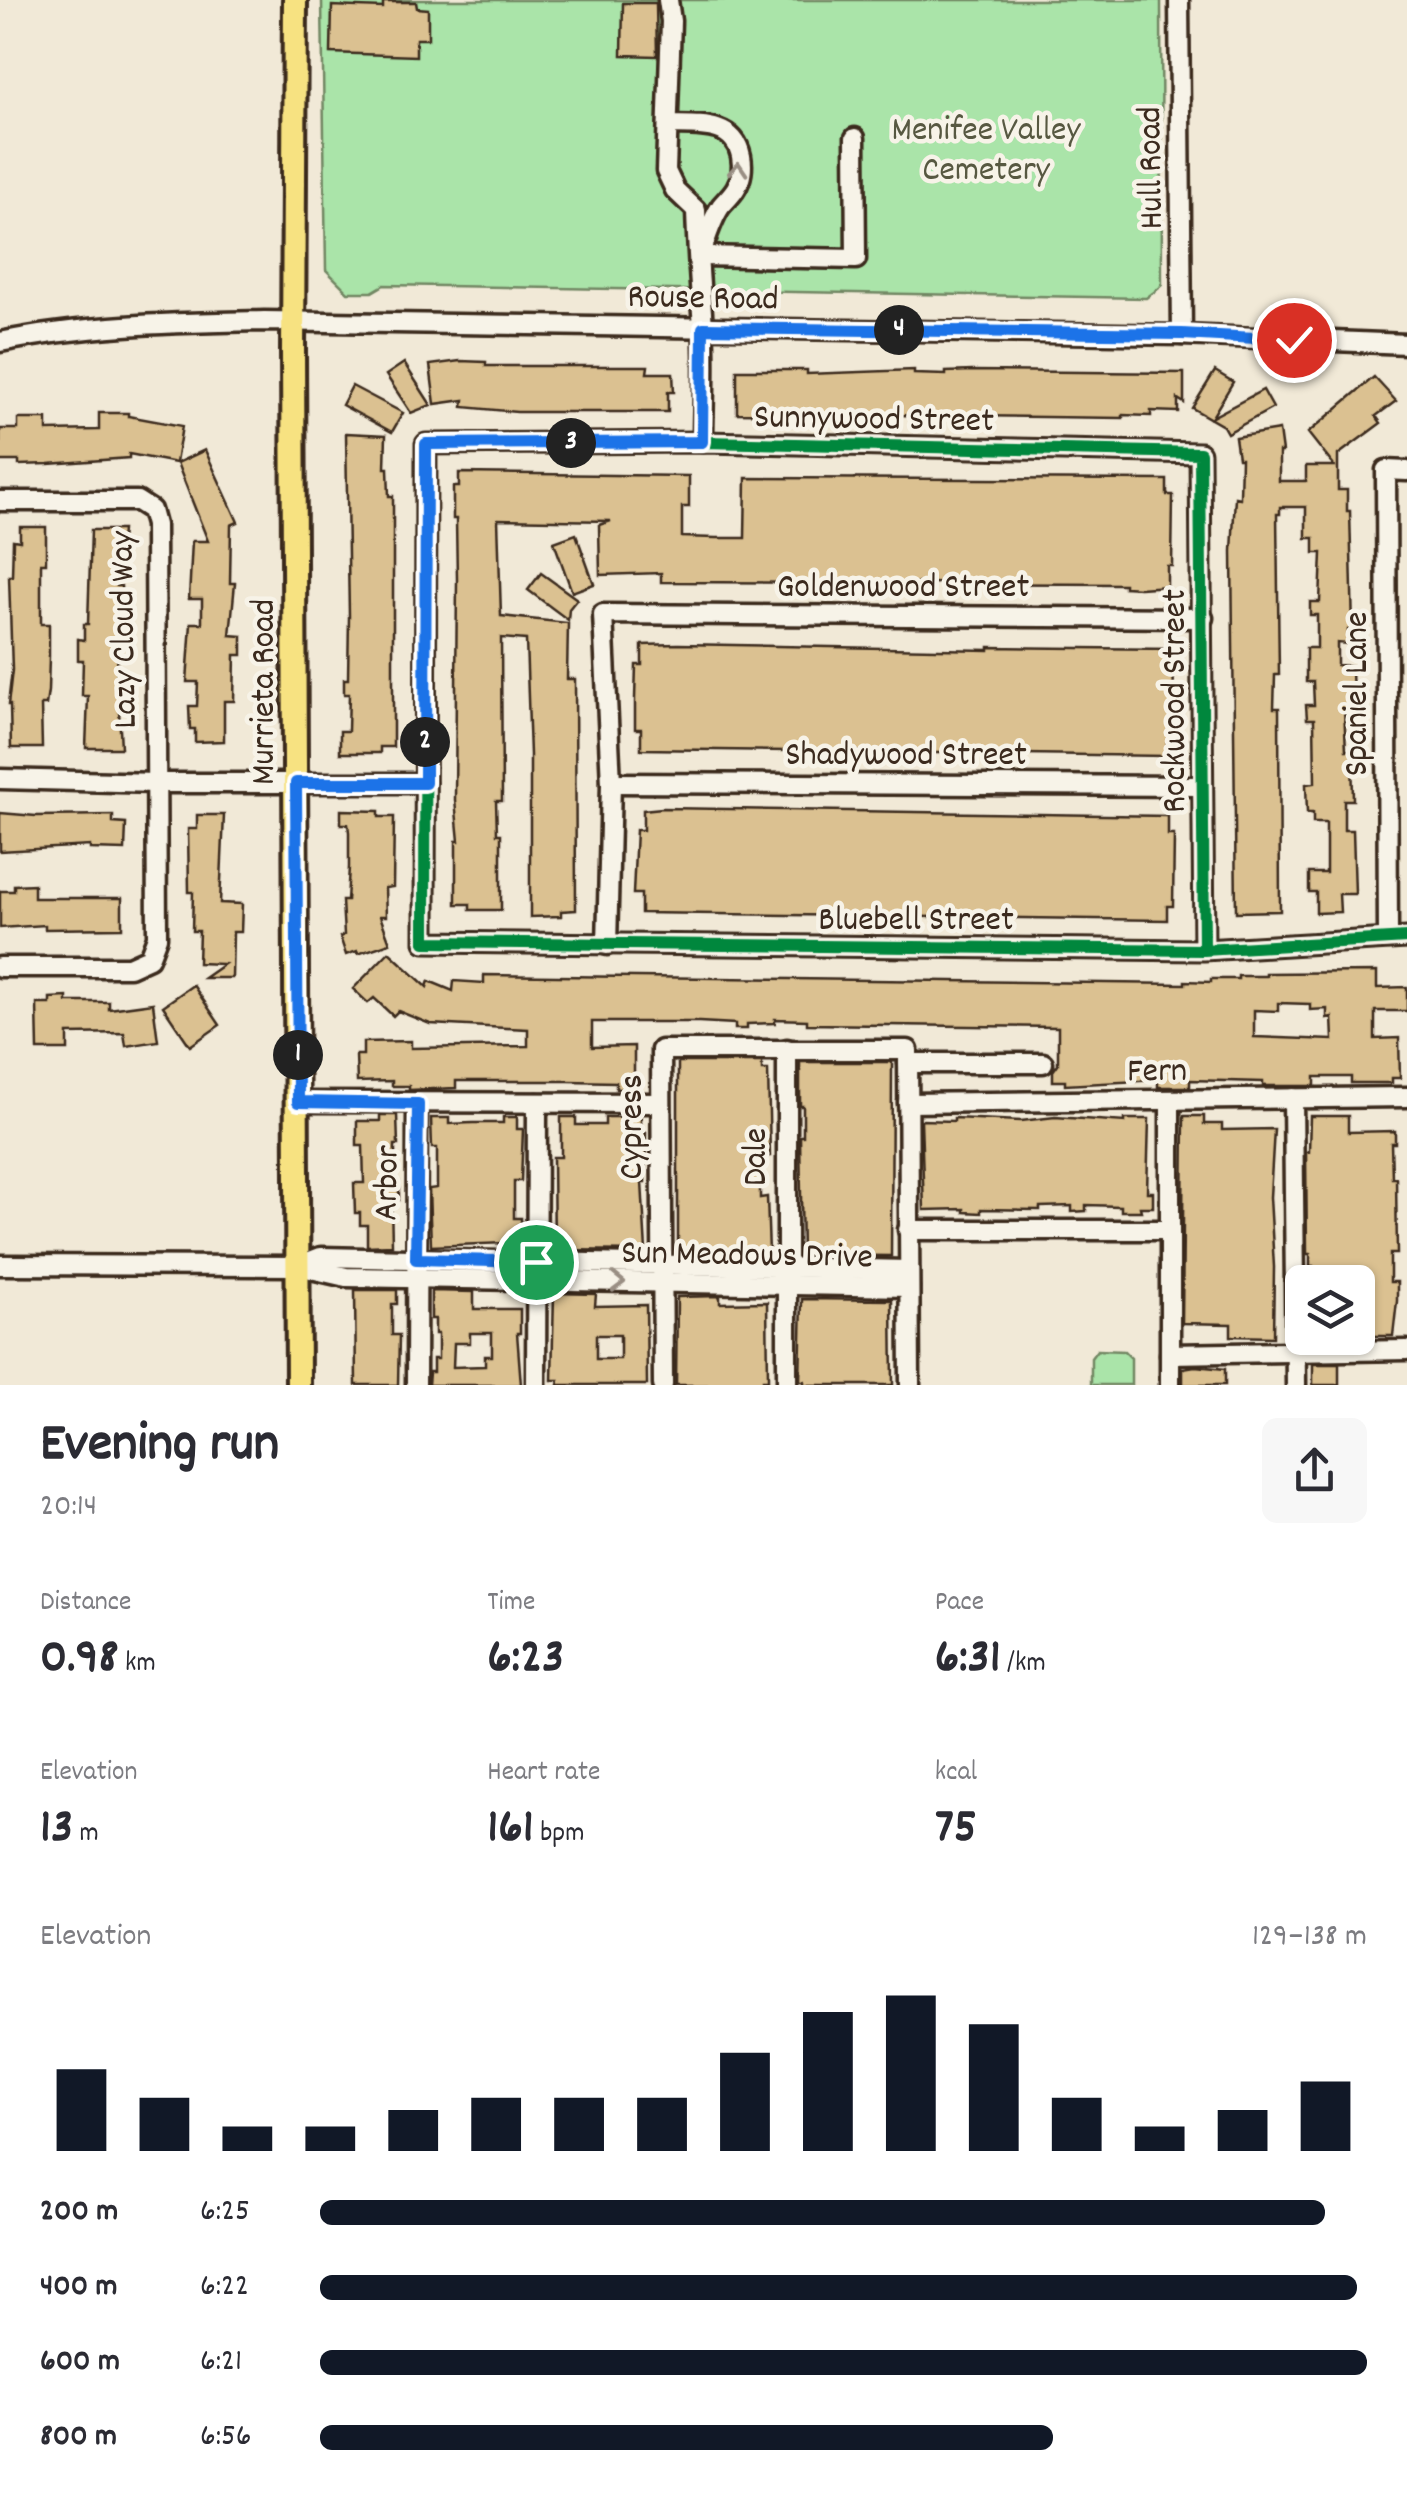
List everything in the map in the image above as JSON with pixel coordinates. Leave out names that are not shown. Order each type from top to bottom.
[{"type":"main road","name":"Murrieta Road","points":[[296,0],[293,322],[298,1385]]},
{"type":"street","points":[[668,0],[671,21],[666,171],[675,190],[696,210],[703,328],[702,442]]},
{"type":"street","name":"Hull Road","points":[[1179,0],[1182,334]]},
{"type":"street","points":[[668,126],[706,126],[726,131],[736,140],[742,161],[741,178],[720,208],[700,256]]},
{"type":"street","points":[[700,256],[856,259],[855,138]]},
{"type":"street","points":[[696,210],[720,208]]},
{"type":"street","name":"Rouse Road","points":[[0,342],[118,324],[293,322],[1182,334],[1407,344]]},
{"type":"street","name":"Sunnywood Street","points":[[425,783],[426,444],[702,442],[1200,453]]},
{"type":"street","name":"Rockwood Street","points":[[1200,453],[1204,950]]},
{"type":"street","name":"Spaniel Lane","points":[[1398,938],[1386,470],[1407,471]]},
{"type":"street","name":"Lazy Cloud Way","points":[[0,501],[137,501],[151,510],[155,525],[156,783]]},
{"type":"street","name":"Goldenwood Street","points":[[611,784],[603,614],[1203,618]]},
{"type":"street","points":[[0,779],[425,783]]},
{"type":"street","points":[[0,967],[128,967],[150,958],[157,937],[156,783]]},
{"type":"street","name":"Bluebell Street","points":[[425,783],[425,942],[1204,950],[1398,938]]},
{"type":"street","points":[[607,945],[611,784]]},
{"type":"street","name":"Shadywood Street","points":[[611,784],[1200,786]]},
{"type":"street","points":[[786,1049],[908,1050],[910,1385]]},
{"type":"street","name":"Cypress","points":[[663,1385],[661,1050],[786,1049]]},
{"type":"street","name":"Dale","points":[[786,1049],[787,1385]]},
{"type":"street","points":[[908,1063],[1043,1063]]},
{"type":"street","name":"Fern","points":[[908,1103],[1407,1097]]},
{"type":"street","points":[[1293,1098],[1295,1265]]},
{"type":"street","points":[[1170,1100],[1170,1385]]},
{"type":"street","points":[[298,1102],[418,1104]]},
{"type":"street","points":[[536,1103],[536,1385]]},
{"type":"street","name":"Arbor","points":[[416,1385],[418,1104],[660,1104]]},
{"type":"street","points":[[908,1230],[1170,1230]]},
{"type":"street","name":"Sun Meadows Drive","points":[[298,1266],[321,1257],[416,1259],[536,1271],[909,1278]]},
{"type":"street","points":[[0,1265],[298,1266]]},
{"type":"street","name":"Sun Meadows Drive","points":[[298,1266],[346,1277],[416,1278],[536,1271]]},
{"type":"street","points":[[1375,1351],[1407,1350]]},
{"type":"street","points":[[1170,1354],[1285,1352]]},
{"type":"street","points":[[1296,1355],[1296,1385]]},
{"type":"green space","name":"Menifee Valley Cemetery","points":[[322,0],[1161,0],[1162,286],[1146,298],[384,285],[372,292],[348,292],[326,270]]},
{"type":"green space","points":[[1097,1350],[1124,1351],[1131,1358],[1131,1385],[1091,1385],[1091,1358]]},
{"type":"building","points":[[383,2],[416,2],[417,8],[428,9],[428,39],[416,39],[416,56],[331,53],[332,6],[383,8]]},
{"type":"building","points":[[623,3],[656,3],[657,56],[622,55]]},
{"type":"building","points":[[486,362],[486,366],[648,366],[647,373],[673,373],[674,392],[668,392],[668,412],[517,412],[463,407],[464,400],[435,404],[430,365]]},
{"type":"building","points":[[404,363],[431,405],[411,413],[386,375]]},
{"type":"building","points":[[737,370],[807,370],[807,374],[914,370],[914,374],[946,375],[973,371],[1184,373],[1184,403],[1178,399],[1178,412],[1151,411],[1151,416],[1123,418],[737,413]]},
{"type":"building","points":[[1215,371],[1233,382],[1212,417],[1263,390],[1273,408],[1227,433],[1223,426],[1192,408]]},
{"type":"building","points":[[1374,377],[1396,401],[1376,416],[1381,423],[1338,455],[1338,490],[1347,490],[1350,511],[1353,630],[1348,630],[1348,644],[1337,643],[1337,665],[1352,666],[1353,709],[1344,709],[1346,750],[1352,750],[1353,800],[1344,800],[1344,830],[1353,830],[1355,894],[1339,894],[1340,912],[1316,913],[1316,892],[1309,892],[1309,873],[1326,873],[1326,823],[1313,823],[1313,813],[1307,813],[1306,784],[1315,783],[1314,719],[1307,719],[1306,705],[1314,705],[1313,682],[1306,682],[1306,648],[1317,648],[1317,615],[1310,615],[1310,602],[1320,602],[1322,553],[1314,553],[1314,538],[1306,538],[1306,507],[1280,507],[1279,675],[1275,675],[1274,708],[1279,708],[1280,911],[1236,912],[1232,551],[1241,458],[1235,437],[1279,430],[1279,481],[1306,481],[1306,466],[1334,466],[1308,433]]},
{"type":"building","points":[[352,386],[403,413],[392,432],[342,405]]},
{"type":"building","points":[[99,413],[128,413],[182,426],[176,463],[129,454],[129,458],[48,464],[0,461],[0,429],[18,429],[18,419],[47,419],[47,431],[99,430]]},
{"type":"building","points":[[346,433],[386,435],[385,468],[389,496],[393,496],[393,747],[380,747],[380,753],[340,753],[340,731],[348,731],[349,694],[344,694],[344,679],[348,679],[349,616]]},
{"type":"building","points":[[205,450],[238,522],[231,525],[230,583],[235,583],[230,635],[242,636],[242,655],[235,655],[234,701],[224,701],[224,741],[195,742],[189,706],[197,706],[198,682],[187,682],[191,623],[202,623],[202,599],[189,599],[192,541],[208,541],[177,463]]},
{"type":"building","points":[[459,473],[689,476],[689,507],[682,507],[682,537],[716,538],[745,538],[746,478],[1167,480],[1167,495],[1173,495],[1172,566],[1167,566],[1167,586],[1140,588],[1124,584],[661,582],[661,573],[600,575],[599,525],[611,521],[498,519],[501,616],[568,623],[567,679],[575,679],[576,910],[561,911],[561,916],[530,917],[526,640],[501,638],[502,801],[496,801],[497,834],[501,834],[501,910],[470,910],[470,904],[456,904],[459,841],[455,800],[457,580],[453,487],[459,487]]},
{"type":"building","points":[[20,527],[46,527],[46,563],[41,563],[41,624],[49,624],[49,656],[46,705],[41,705],[42,748],[11,748],[9,576],[13,540],[20,541]]},
{"type":"building","points":[[91,530],[122,530],[117,586],[121,586],[122,641],[118,641],[117,672],[121,748],[86,748],[88,696],[82,696],[83,660],[78,660],[78,639],[84,640],[84,624],[88,624]]},
{"type":"building","points":[[576,534],[594,584],[572,592],[554,542]]},
{"type":"building","points":[[541,573],[577,599],[569,609],[568,620],[528,590]]},
{"type":"building","points":[[642,645],[1174,649],[1173,742],[1167,742],[1167,756],[641,749],[641,729],[635,729],[635,699],[636,665],[642,665]]},
{"type":"building","points":[[341,810],[379,811],[379,817],[394,817],[393,887],[385,888],[386,916],[380,916],[390,943],[346,955],[340,937],[344,935],[342,901],[347,901],[349,832],[348,824],[341,824]]},
{"type":"building","points":[[643,810],[1168,816],[1168,835],[1174,835],[1173,906],[1167,906],[1167,920],[641,913],[641,894],[633,894],[636,830],[643,830]]},
{"type":"building","points":[[0,813],[113,815],[113,823],[126,824],[125,850],[90,846],[0,851]]},
{"type":"building","points":[[197,815],[224,815],[220,903],[242,904],[241,932],[233,932],[232,978],[204,978],[224,964],[198,963],[199,931],[192,931],[193,892],[189,892],[188,829],[197,829]]},
{"type":"building","points":[[34,884],[34,898],[122,898],[122,928],[0,928],[0,891],[14,891],[14,885]]},
{"type":"building","points":[[389,952],[427,987],[429,981],[453,991],[454,981],[484,983],[484,975],[1185,984],[1266,973],[1377,972],[1377,988],[1407,987],[1407,1011],[1375,1011],[1375,1039],[1399,1038],[1400,1078],[1392,1078],[1392,1083],[1351,1083],[1351,1077],[1315,1077],[1315,1086],[1190,1080],[1190,1087],[1158,1087],[1158,1080],[1065,1085],[1065,1081],[1053,1081],[1058,1064],[1058,1027],[807,1024],[807,1020],[775,1019],[775,1023],[747,1024],[747,1029],[735,1029],[735,1024],[699,1022],[592,1022],[592,1047],[634,1046],[634,1089],[616,1089],[616,1082],[456,1081],[456,1088],[409,1090],[409,1086],[392,1086],[392,1081],[357,1082],[356,1055],[363,1055],[363,1042],[411,1041],[411,1048],[528,1046],[528,1029],[430,1024],[398,1011],[393,1016],[374,998],[368,1003],[353,989]],"holes":[[[1278,1003],[1310,1004],[1310,1010],[1327,1009],[1327,1018],[1332,1017],[1333,1040],[1254,1037],[1254,1010],[1278,1011]]]},
{"type":"building","points":[[193,985],[220,1025],[190,1046],[163,1006]]},
{"type":"building","points":[[67,997],[67,1002],[109,1002],[109,1009],[153,1003],[158,1041],[126,1046],[124,1033],[68,1034],[68,1050],[38,1050],[37,1004]]},
{"type":"building","points":[[678,1062],[762,1062],[762,1070],[768,1070],[770,1156],[760,1156],[760,1198],[767,1197],[769,1253],[678,1252]]},
{"type":"building","points":[[800,1062],[892,1062],[891,1256],[802,1255]]},
{"type":"building","points":[[380,1115],[397,1115],[398,1145],[392,1159],[393,1183],[399,1182],[399,1200],[391,1200],[392,1245],[367,1246],[367,1225],[360,1225],[360,1213],[355,1213],[354,1183],[364,1183],[363,1146],[357,1146],[357,1121],[380,1121]]},
{"type":"building","points":[[1184,1116],[1204,1116],[1204,1124],[1222,1124],[1222,1130],[1274,1129],[1270,1197],[1273,1337],[1231,1336],[1231,1324],[1182,1323]]},
{"type":"building","points":[[1310,1116],[1348,1116],[1348,1132],[1395,1131],[1395,1143],[1391,1143],[1392,1178],[1396,1178],[1397,1254],[1390,1254],[1390,1282],[1397,1282],[1393,1336],[1375,1336],[1375,1265],[1310,1265]]},
{"type":"building","points":[[503,1117],[517,1117],[517,1129],[523,1129],[521,1181],[514,1181],[514,1218],[521,1218],[522,1248],[505,1248],[505,1243],[431,1246],[429,1189],[437,1188],[437,1148],[432,1148],[431,1118],[449,1118],[449,1124],[503,1123]]},
{"type":"building","points":[[561,1117],[576,1117],[576,1125],[605,1125],[605,1117],[641,1117],[641,1133],[646,1133],[642,1182],[646,1251],[554,1250],[553,1157],[561,1157]]},
{"type":"building","points":[[1055,1117],[1125,1122],[1149,1119],[1147,1192],[1153,1192],[1153,1207],[1121,1211],[1121,1206],[1086,1205],[1086,1211],[1072,1212],[1072,1206],[981,1209],[981,1213],[964,1209],[924,1210],[921,1120],[1021,1121]]},
{"type":"building","points":[[355,1290],[397,1290],[397,1304],[392,1304],[392,1335],[399,1335],[398,1385],[356,1385]]},
{"type":"building","points":[[431,1291],[474,1292],[474,1309],[520,1309],[517,1333],[521,1385],[428,1385],[433,1359],[438,1359],[438,1334],[435,1319],[431,1319]],"holes":[[[470,1333],[492,1333],[492,1356],[485,1356],[485,1366],[453,1367],[454,1343],[470,1343]]]},
{"type":"building","points":[[554,1293],[596,1294],[595,1306],[646,1305],[647,1385],[558,1385],[559,1380],[552,1380]],"holes":[[[596,1335],[620,1335],[620,1359],[596,1359]]]},
{"type":"building","points":[[720,1296],[720,1303],[767,1302],[768,1380],[763,1380],[763,1385],[676,1385],[677,1297]]},
{"type":"building","points":[[802,1299],[892,1300],[893,1385],[804,1385],[800,1381]]},
{"type":"building","points":[[1313,1364],[1339,1364],[1339,1385],[1313,1385]]},
{"type":"building","points":[[1183,1368],[1225,1369],[1225,1385],[1183,1385]]},
{"type":"cycle path","points":[[1204,950],[1200,453],[703,442],[426,444],[425,942],[1204,950],[1407,938]]},
{"type":"route","points":[[536,1262],[416,1259],[418,1104],[298,1102],[296,783],[425,783],[426,444],[702,442],[703,328],[1182,334],[1294,340]]}]
